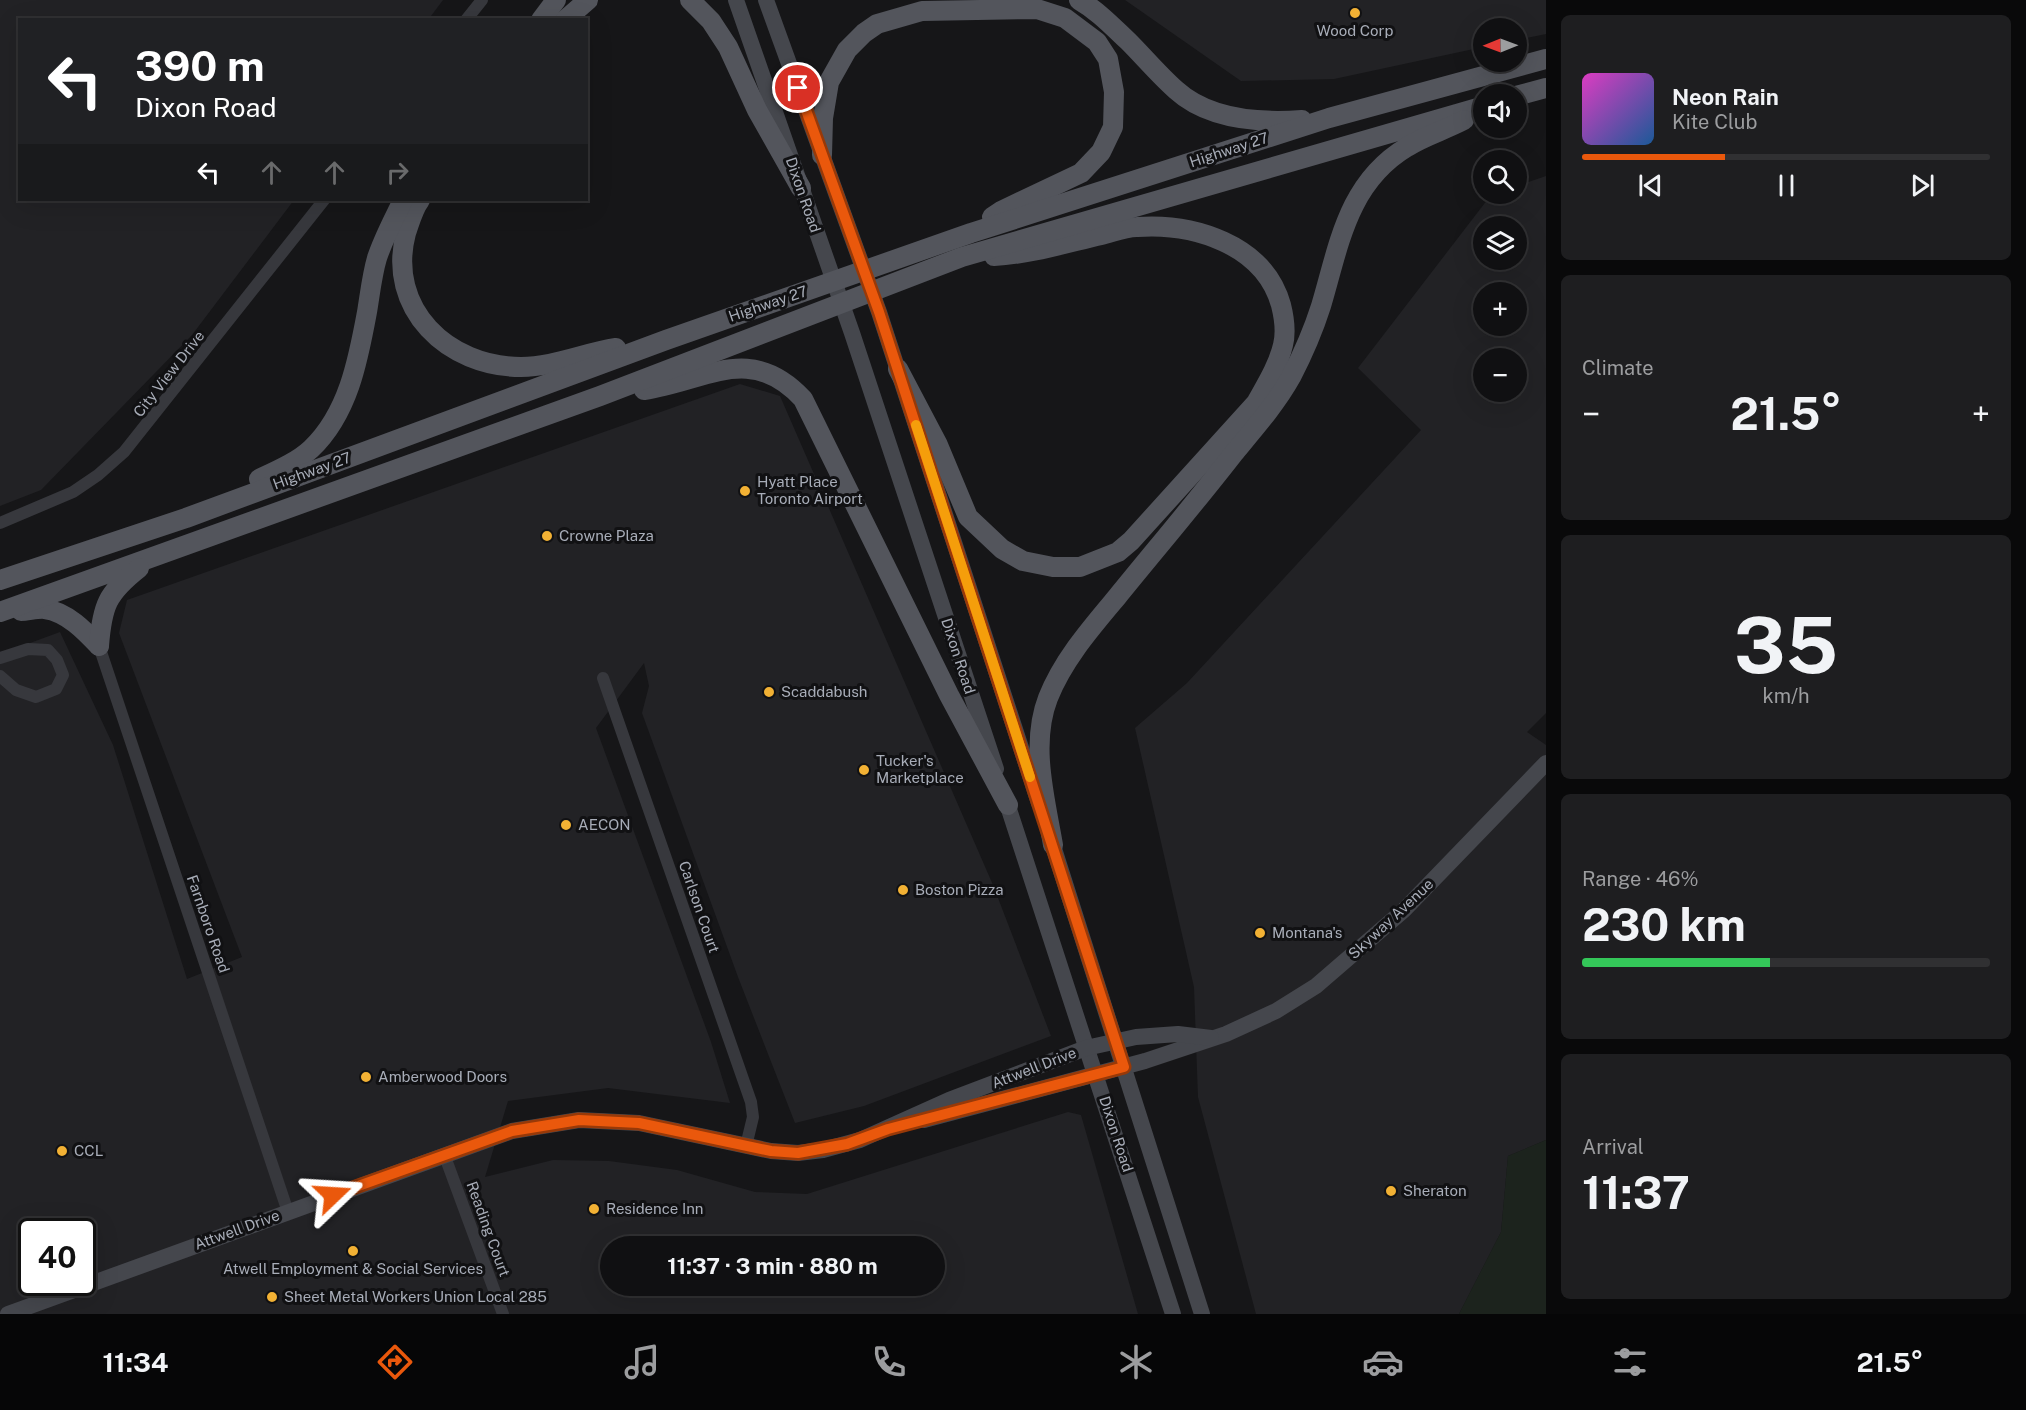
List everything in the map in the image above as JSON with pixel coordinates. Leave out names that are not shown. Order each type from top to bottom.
[{"type":"main road","points":[[542,18],[556,0]]},
{"type":"main road","points":[[567,18],[588,0]]},
{"type":"main road","points":[[690,0],[711,21],[728,47],[756,110],[801,188]]},
{"type":"main road","name":"Dixon Road","points":[[736,0],[852,333],[1173,1314]]},
{"type":"main road","name":"Dixon Road","points":[[766,0],[847,220],[898,369],[1202,1314]]},
{"type":"main road","points":[[1079,0],[1099,13],[1177,91],[1202,106],[1223,115],[1250,119],[1286,121],[1329,118]]},
{"type":"main road","points":[[822,155],[823,118],[829,82],[847,50],[877,24],[922,11],[1037,9],[1065,18],[1096,42],[1108,59],[1114,92],[1113,127],[1101,152],[1081,173],[1000,211],[971,233]]},
{"type":"main road","name":"Highway 27","points":[[0,580],[186,518],[666,340],[971,233],[1329,118],[1546,59]]},
{"type":"main road","points":[[1527,93],[1546,88]]},
{"type":"main road","name":"Highway 27","points":[[0,612],[600,396],[962,257],[1473,110]]},
{"type":"main road","points":[[1053,845],[1040,753],[1041,722],[1060,672],[1087,633],[1261,420],[1291,378],[1320,309],[1346,219],[1355,199],[1369,181],[1407,147],[1444,131],[1473,114]]},
{"type":"main road","points":[[186,518],[238,488],[275,472],[309,451],[330,428],[344,401],[352,375],[376,260],[387,231],[403,201]]},
{"type":"main road","points":[[420,201],[410,221],[404,244],[402,266],[406,292],[428,330],[452,348],[473,359],[521,367],[612,348],[666,340]]},
{"type":"main road","points":[[898,369],[938,445],[969,517],[984,534],[1002,549],[1023,561],[1053,567],[1080,567],[1118,552],[1131,541],[1256,403],[1270,378],[1284,344],[1284,317],[1277,291],[1264,271],[1251,258],[1226,243],[1187,230],[1135,227],[1017,255],[962,257]]},
{"type":"main road","points":[[600,396],[654,388],[705,373],[743,368],[773,375],[789,384],[803,399],[949,694],[1008,805]]},
{"type":"main road","points":[[99,646],[101,618],[106,603],[124,579],[151,559]]},
{"type":"main road","points":[[0,612],[45,609],[67,618],[85,631],[99,646]]},
{"type":"main road","name":"Skyway Avenue","points":[[1124,1067],[1226,1034],[1276,1011],[1316,986],[1404,910],[1546,763]]},
{"type":"main road","name":"Skyway Avenue","points":[[1115,1042],[1136,1037],[1178,1034],[1210,1038]]},
{"type":"main road","name":"Attwell Drive","points":[[8,1314],[512,1131],[579,1120],[639,1123],[746,1146],[798,1153],[847,1144],[888,1129],[949,1100],[1086,1048],[1115,1042]]},
{"type":"main road","name":"Attwell Drive","points":[[888,1129],[1124,1067]]},
{"type":"street","points":[[468,18],[482,0]]},
{"type":"street","name":"City View Drive","points":[[0,523],[73,492],[98,476],[129,448],[323,201]]},
{"type":"street","name":"Farnboro Road","points":[[99,646],[288,1212]]},
{"type":"street","points":[[0,658],[28,649],[48,650],[57,660],[63,675],[56,689],[36,697],[16,690],[0,676]]},
{"type":"street","name":"Carlson Court","points":[[603,678],[751,1102],[753,1117],[746,1146]]},
{"type":"street","name":"Reading Court","points":[[444,1154],[503,1314]]},
{"type":"shaded area","points":[[0,0],[443,0],[430,18],[18,18],[18,201],[293,201],[192,335],[41,490],[0,506]]},
{"type":"shaded area","points":[[1125,0],[1546,0],[1546,34],[1527,38],[1527,18],[1473,18],[1473,49],[1334,79],[1241,81]]},
{"type":"shaded area","points":[[1546,176],[1546,713],[1527,732],[1546,745],[1546,1140],[1508,1156],[1501,1232],[1459,1314],[1256,1314],[1198,1097],[1194,987],[1135,728],[1187,683],[1421,430],[1358,368],[1473,218],[1473,270],[1527,270],[1527,216],[1475,216],[1484,204],[1527,204],[1527,183]]},
{"type":"shaded area","points":[[740,384],[780,396],[993,885],[1051,1036],[864,1106],[795,1123],[738,977],[642,713],[649,686],[644,663],[596,728],[711,1042],[730,1103],[608,1088],[508,1101],[485,1177],[553,1160],[609,1161],[677,1170],[755,1192],[807,1194],[1068,1112],[1081,1115],[1138,1314],[0,1314],[0,654],[60,632],[113,745],[187,979],[242,957],[119,633],[127,600]]},
{"type":"shaded area","points":[[1546,1140],[1546,1314],[1459,1314],[1501,1232],[1508,1156]]},
{"type":"slow traffic","points":[[916,425],[1030,777]]},
{"type":"place","name":"Wood Corp","points":[[1355,13]]},
{"type":"place","name":"Hyatt Place Toronto Airport","points":[[745,491]]},
{"type":"place","name":"Crowne Plaza","points":[[547,536]]},
{"type":"place","name":"Scaddabush","points":[[769,692]]},
{"type":"place","name":"Tucker's Marketplace","points":[[864,770]]},
{"type":"place","name":"AECON","points":[[566,825]]},
{"type":"place","name":"Boston Pizza","points":[[903,890]]},
{"type":"place","name":"Montana's","points":[[1260,933]]},
{"type":"place","name":"Amberwood Doors","points":[[366,1077]]},
{"type":"place","name":"CCL","points":[[62,1151]]},
{"type":"place","name":"Sheraton","points":[[1391,1191]]},
{"type":"place","name":"Residence Inn","points":[[594,1209]]},
{"type":"place","name":"Atwell Employment & Social Services","points":[[353,1251]]},
{"type":"place","name":"Sheet Metal Workers Union Local 285","points":[[272,1297]]},
{"type":"route","points":[[333,1195],[512,1131],[579,1120],[639,1123],[728,1143],[771,1151],[798,1153],[847,1144],[888,1129],[1124,1067],[879,312],[798,88]]}]
